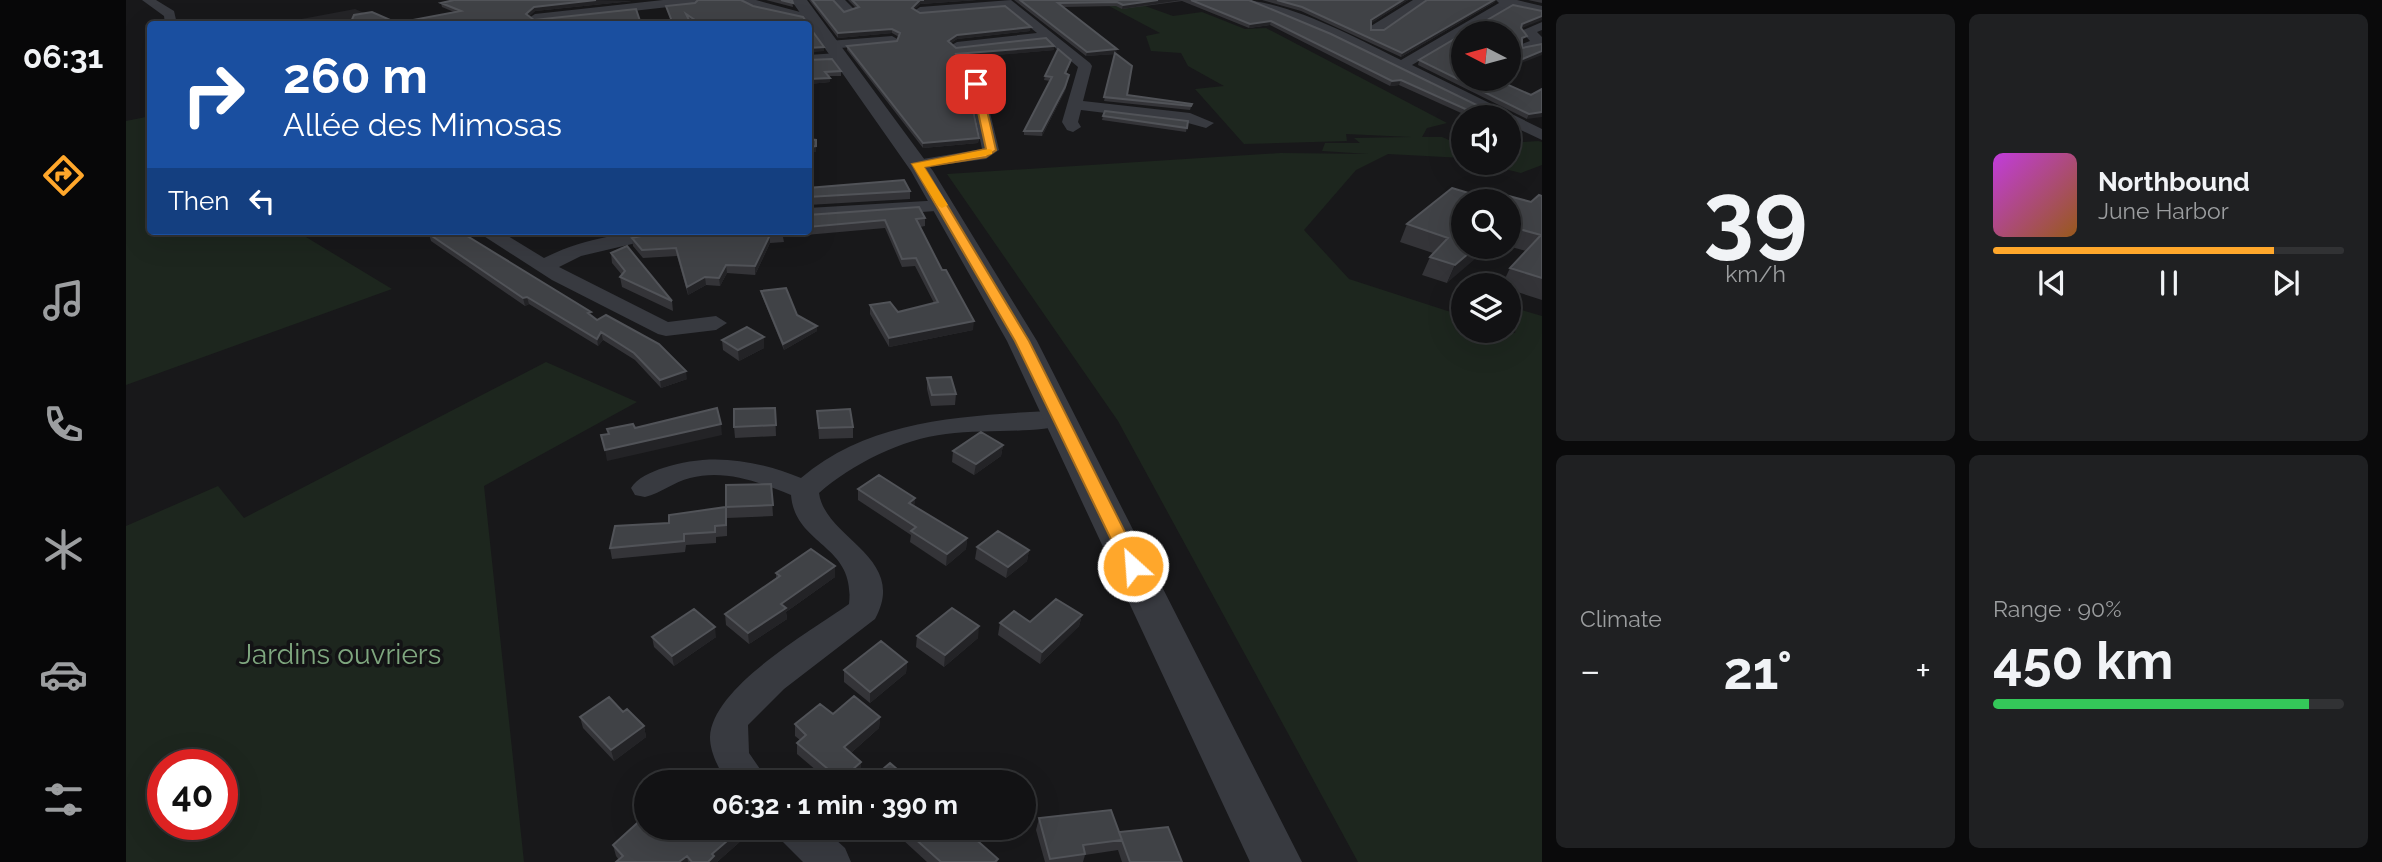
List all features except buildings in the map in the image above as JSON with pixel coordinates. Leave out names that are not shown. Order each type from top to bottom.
[{"type":"street","points":[[148,0],[170,14],[171,21]]},
{"type":"street","points":[[535,17],[695,0]]},
{"type":"street","points":[[745,0],[778,11],[804,5]]},
{"type":"street","points":[[838,0],[850,11]]},
{"type":"street","points":[[1376,29],[1421,0]]},
{"type":"street","points":[[920,11],[1006,1],[1085,66],[1070,122],[1073,127]]},
{"type":"street","points":[[1401,66],[1506,1],[1542,10]]},
{"type":"street","points":[[1259,2],[1336,33],[1480,105]]},
{"type":"street","points":[[812,24],[825,54],[918,164],[1022,341],[1062,418],[1276,862]]},
{"type":"street","points":[[825,54],[895,44],[878,25]]},
{"type":"street","points":[[1527,47],[1539,42],[1528,32],[1542,26]]},
{"type":"street","points":[[957,46],[1050,36]]},
{"type":"street","points":[[918,164],[986,154],[991,150],[976,84]]},
{"type":"street","points":[[1075,105],[1190,118],[1206,123]]},
{"type":"street","points":[[1521,125],[1542,135]]},
{"type":"street","points":[[812,214],[943,206]]},
{"type":"street","points":[[493,235],[647,322],[666,329],[716,323]]},
{"type":"street","points":[[544,266],[574,251],[645,235]]},
{"type":"street","points":[[738,770],[728,740],[732,719],[749,698],[864,610],[868,594],[867,577],[857,561],[809,513],[803,502],[805,489],[828,470],[905,434],[945,426],[1062,418]]},
{"type":"street","points":[[645,488],[665,475],[707,465],[771,476],[805,489]]},
{"type":"street","points":[[808,840],[831,862]]},
{"type":"shaded area","points":[[355,9],[382,21],[291,21]]},
{"type":"green space","points":[[1134,2],[1173,16],[1202,12],[1245,29],[1266,28],[1447,123],[1427,128],[1422,137],[1442,137],[1451,141],[1451,157],[1388,154],[1356,170],[1304,230],[1349,279],[1451,312],[1451,343],[1521,343],[1521,310],[1542,316],[1542,862],[1358,862],[1118,421],[947,174],[1280,153],[1369,154],[1322,151],[1325,143],[1360,143],[1354,138],[1411,137],[1346,134],[1347,141],[1244,144],[1195,89],[1224,86],[1188,66],[1181,53],[1151,51],[1146,36],[1160,33],[1109,6]]},
{"type":"green space","points":[[147,118],[147,235],[303,235],[392,289],[126,385],[126,121]]},
{"type":"green space","points":[[1521,142],[1542,142],[1542,165],[1521,173]]},
{"type":"green space","name":"Jardins ouvriers","points":[[546,362],[637,402],[484,486],[524,862],[126,862],[126,526],[218,486],[244,518]]},
{"type":"slow traffic","points":[[942,205],[918,164],[989,152]]},
{"type":"route","points":[[976,84],[991,150],[986,154],[918,164],[1022,341],[1133,566]]}]
